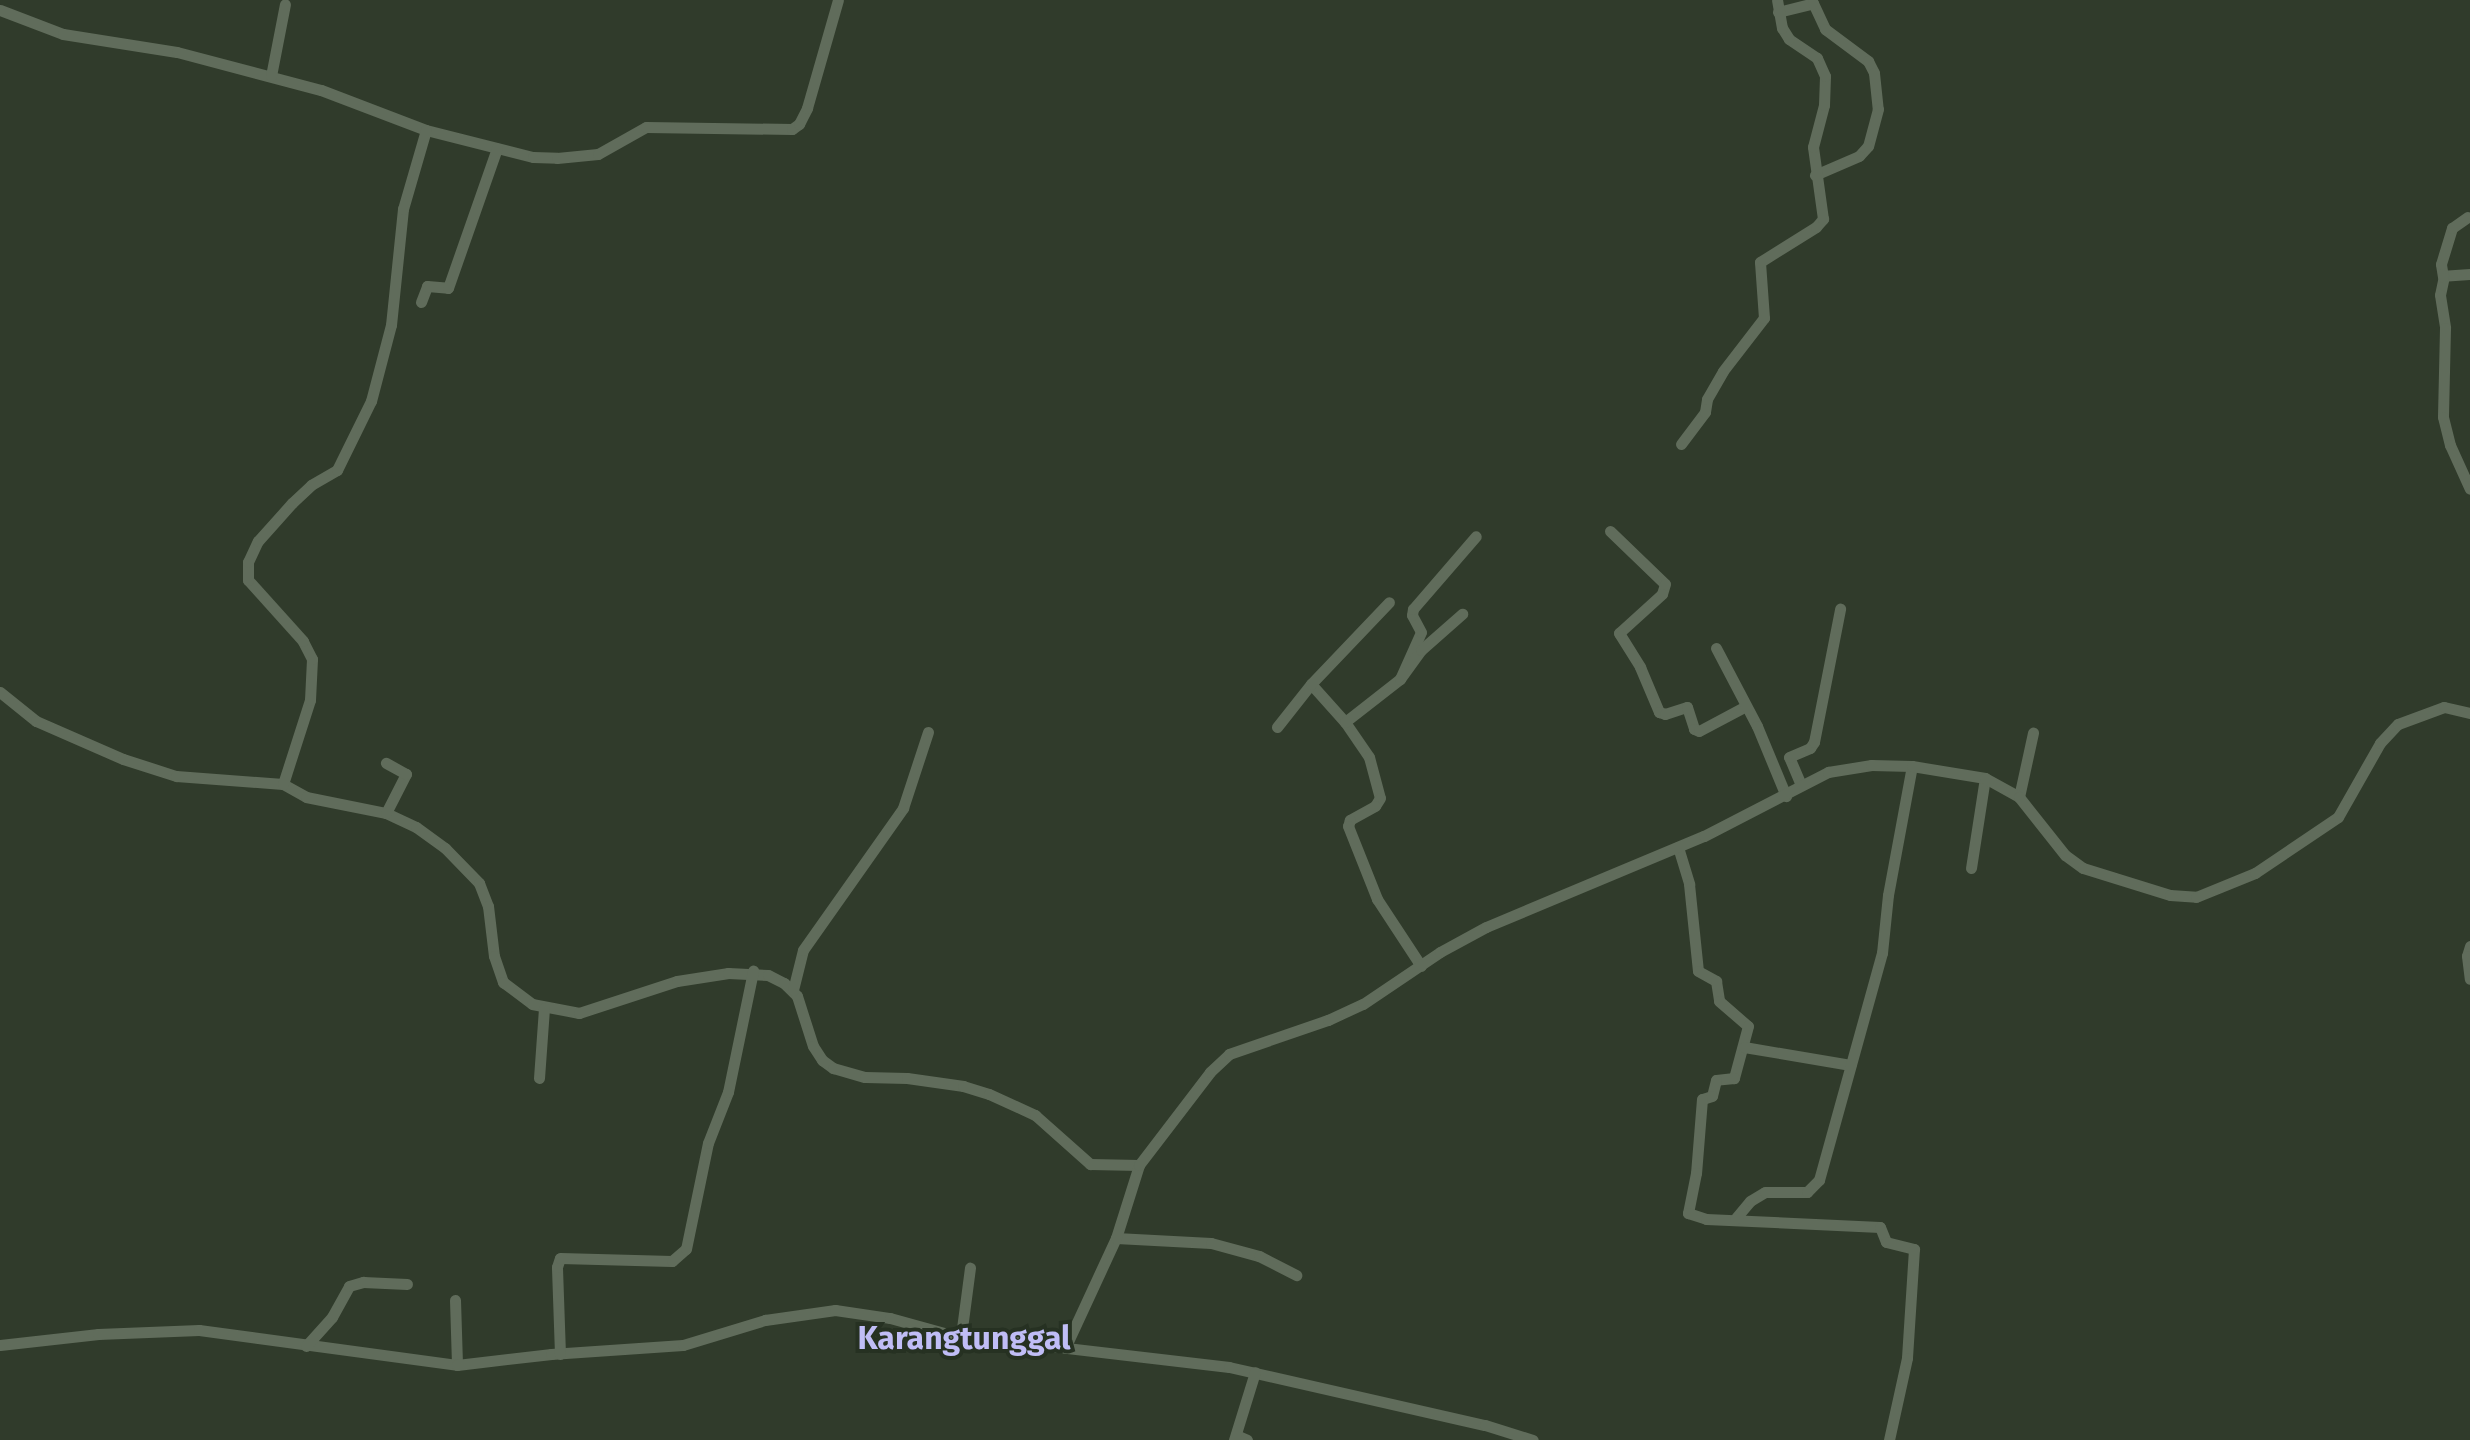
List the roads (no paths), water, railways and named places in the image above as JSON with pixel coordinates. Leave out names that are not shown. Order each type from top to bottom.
[{"type":"street","points":[[0,10],[63,34],[165,49],[321,90],[426,130],[533,157],[570,158],[613,148],[646,127],[792,129],[799,124],[807,108],[838,0]]},
{"type":"street","points":[[1681,444],[1705,412],[1707,399],[1723,371],[1764,318],[1760,262],[1816,227],[1823,219],[1815,175],[1813,147],[1824,105],[1825,76],[1817,58],[1789,39],[1777,6],[1813,3],[1825,29],[1868,61],[1874,73],[1878,109],[1868,146],[1859,156],[1815,175]]},
{"type":"street","points":[[271,76],[285,4]]},
{"type":"street","points":[[283,784],[310,700],[312,659],[303,641],[248,580],[248,562],[258,541],[292,503],[311,485],[337,470],[371,401],[391,325],[403,209],[426,130]]},
{"type":"street","points":[[421,302],[426,287],[448,288],[497,148]]},
{"type":"street","points":[[2468,217],[2452,228],[2441,264],[2443,277],[2440,295],[2446,370],[2443,417],[2457,464],[2470,489]]},
{"type":"street","points":[[2443,277],[2470,274]]},
{"type":"street","points":[[1610,531],[1665,584],[1662,594],[1622,628],[1619,635],[1640,667],[1659,712],[1665,714],[1686,707],[1694,729],[1699,731],[1746,706]]},
{"type":"street","points":[[1400,679],[1421,632],[1411,613],[1413,609],[1476,536]]},
{"type":"street","points":[[1277,727],[1311,684],[1389,602]]},
{"type":"street","points":[[1801,785],[1789,757],[1810,748],[1814,742],[1840,609]]},
{"type":"street","points":[[1345,722],[1400,679],[1421,650],[1462,614]]},
{"type":"street","points":[[1716,648],[1786,796]]},
{"type":"street","points":[[1311,684],[1345,722],[1369,757],[1380,796],[1375,806],[1350,820],[1348,826],[1377,899],[1421,966]]},
{"type":"street","points":[[0,692],[36,721],[123,759],[176,776],[283,784],[324,802],[386,813],[416,827],[471,872],[484,893],[494,956],[503,982],[513,993],[544,1008],[579,1013],[677,981],[753,971],[778,979],[793,990],[801,1004],[813,1046],[822,1060],[833,1068],[865,1077],[907,1078],[963,1086],[989,1094],[1035,1115],[1090,1164],[1139,1165]]},
{"type":"street","points":[[1066,1346],[1116,1238],[1139,1165],[1210,1072],[1229,1054],[1328,1020],[1388,989],[1486,927],[1678,847],[1786,796],[1801,785],[1852,765],[1912,766],[1985,778],[2019,797],[2065,855],[2083,868],[2170,895],[2209,894],[2255,873],[2338,817],[2380,743],[2398,724],[2444,707],[2470,713]]},
{"type":"street","points":[[793,990],[803,950],[903,808],[928,732]]},
{"type":"street","points":[[2019,797],[2033,733]]},
{"type":"street","points":[[386,763],[406,774],[386,813]]},
{"type":"street","points":[[1735,1219],[1750,1201],[1765,1192],[1807,1192],[1817,1184],[1882,953],[1888,895],[1912,766]]},
{"type":"street","points":[[1971,868],[1985,778]]},
{"type":"street","points":[[1678,847],[1689,884],[1698,971],[1716,981],[1719,1001],[1747,1025],[1734,1078],[1716,1080],[1712,1096],[1703,1098],[1696,1173],[1687,1210],[1689,1215],[1699,1219],[1880,1227],[1886,1242],[1914,1249],[1907,1358],[1889,1440]]},
{"type":"street","points":[[2470,946],[2467,956],[2470,979]]},
{"type":"street","points":[[560,1354],[557,1267],[560,1258],[672,1261],[686,1249],[706,1151],[728,1092],[753,971]]},
{"type":"street","points":[[539,1078],[544,1008]]},
{"type":"street","points":[[1744,1047],[1850,1065]]},
{"type":"street","points":[[1116,1238],[1211,1243],[1259,1256],[1296,1275]]},
{"type":"street","points":[[961,1336],[970,1268]]},
{"type":"street","points":[[306,1346],[332,1317],[349,1286],[356,1282],[407,1284]]},
{"type":"street","points":[[455,1300],[457,1365]]},
{"type":"street","points":[[0,1345],[98,1334],[199,1330],[457,1365],[683,1345],[765,1320],[835,1310],[865,1313],[961,1336],[1180,1359],[1255,1372],[1485,1425],[1533,1440]]},
{"type":"street","points":[[1239,1438],[1255,1372]]},
{"type":"district","name":"Karangtunggal","points":[[964,1338]]}]
